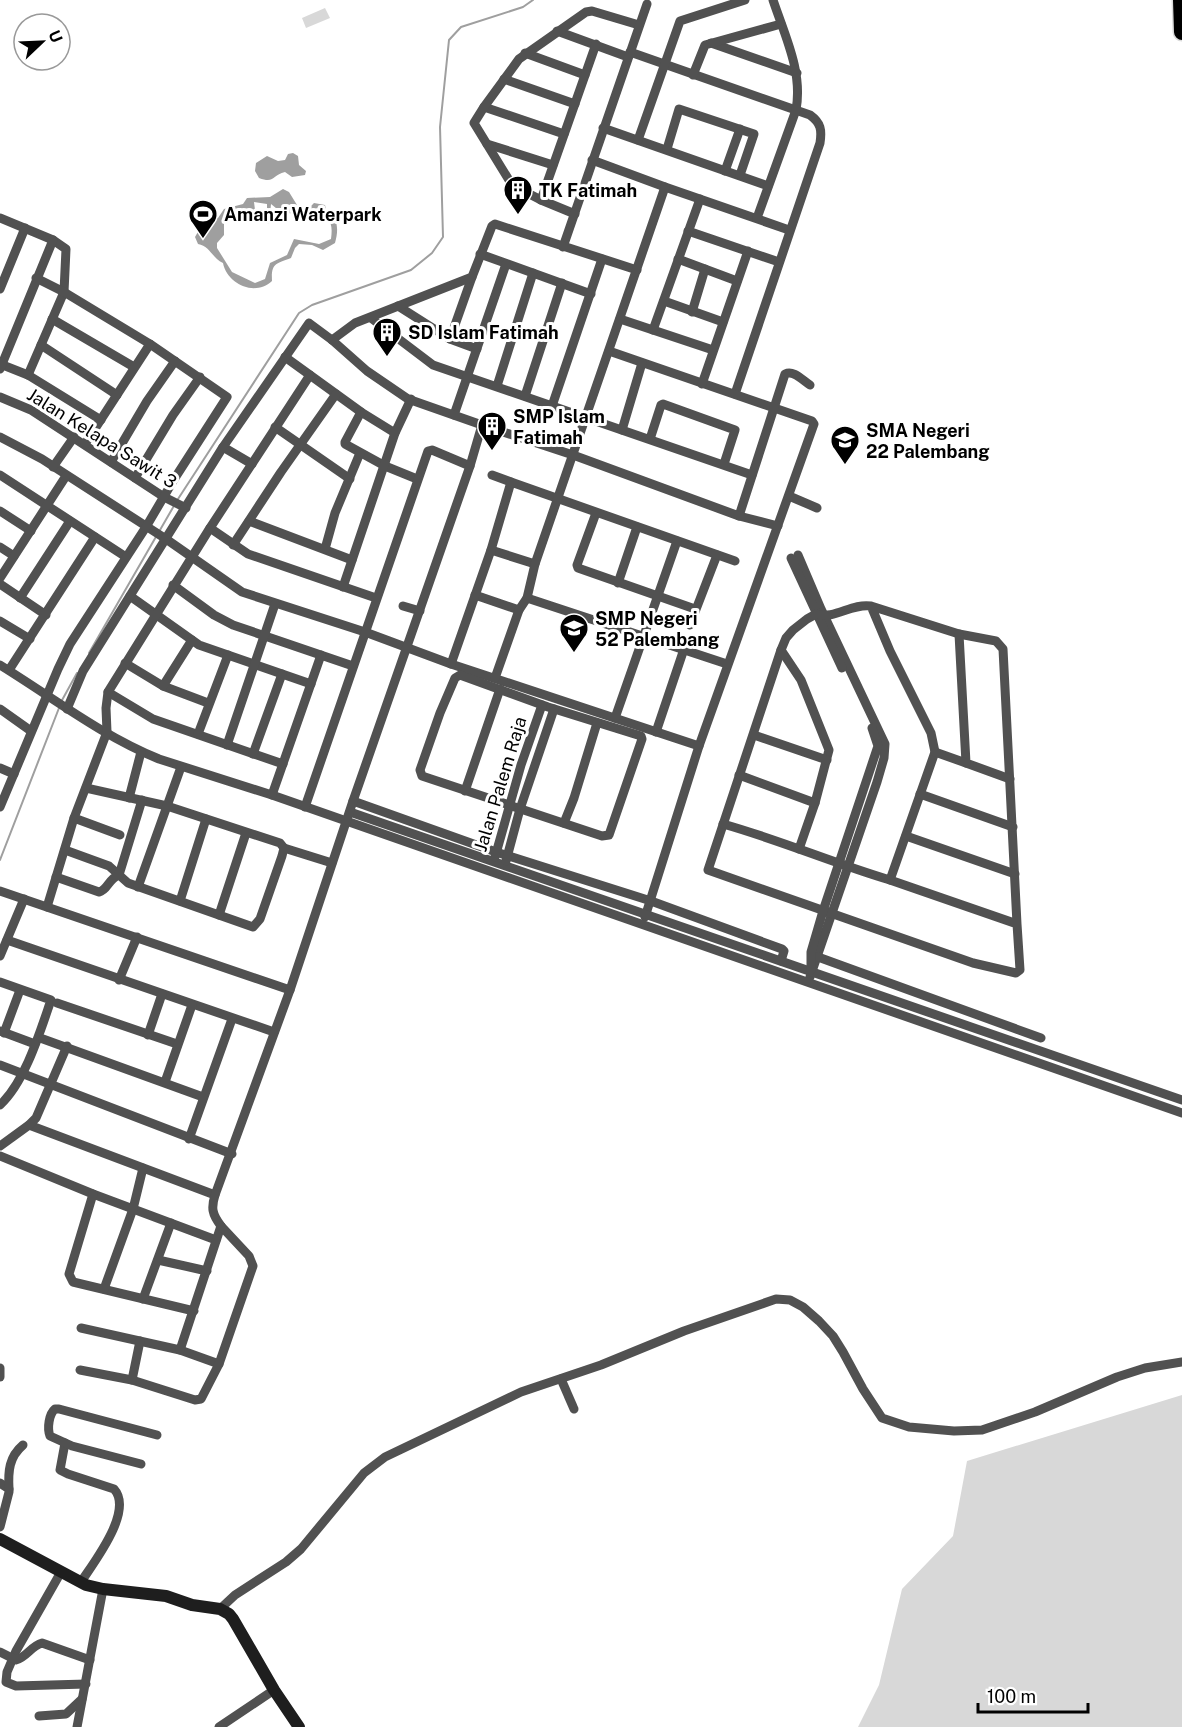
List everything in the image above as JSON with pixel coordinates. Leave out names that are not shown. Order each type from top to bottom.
[{"type":"highway","points":[[1180,0],[1182,32]]},
{"type":"street","points":[[638,140],[682,18],[745,0]]},
{"type":"street","points":[[758,218],[796,110],[799,94],[797,74],[773,0]]},
{"type":"street","points":[[563,247],[647,4]]},
{"type":"street","points":[[575,214],[512,185],[474,123],[525,53],[589,11],[639,25]]},
{"type":"street","points":[[693,75],[705,45],[781,24]]},
{"type":"street","points":[[557,31],[596,45],[664,64],[796,110],[818,121],[821,127],[819,143],[735,394]]},
{"type":"street","points":[[710,43],[797,74]]},
{"type":"street","points":[[541,200],[596,45]]},
{"type":"street","points":[[525,53],[585,75]]},
{"type":"street","points":[[504,79],[575,104]]},
{"type":"street","points":[[484,107],[564,134]]},
{"type":"street","points":[[667,149],[678,109],[740,129],[754,134],[740,175]]},
{"type":"street","points":[[603,128],[768,186]]},
{"type":"street","points":[[725,171],[740,129]]},
{"type":"street","points":[[487,144],[553,165]]},
{"type":"street","points":[[592,160],[789,230]]},
{"type":"street","points":[[495,678],[519,610],[527,598],[535,564],[665,187]]},
{"type":"street","points":[[653,330],[700,199]]},
{"type":"street","points":[[0,218],[53,240],[66,249],[64,292],[28,375]]},
{"type":"street","points":[[450,339],[480,254],[495,224],[637,270]]},
{"type":"street","points":[[0,289],[25,228]]},
{"type":"street","points":[[688,231],[778,262]]},
{"type":"street","points":[[53,240],[1,366],[28,375],[101,420]]},
{"type":"street","points":[[702,384],[748,251]]},
{"type":"street","points":[[480,254],[591,294]]},
{"type":"street","points":[[552,406],[602,259]]},
{"type":"street","points":[[678,259],[737,281]]},
{"type":"street","points":[[454,415],[506,264]]},
{"type":"street","points":[[692,312],[705,269]]},
{"type":"street","points":[[497,386],[533,273]]},
{"type":"street","points":[[332,340],[355,323],[472,277]]},
{"type":"street","points":[[0,807],[70,644],[126,556],[149,529],[227,397],[150,344],[64,292],[36,278]]},
{"type":"street","points":[[525,396],[562,283]]},
{"type":"street","points":[[663,301],[723,322]]},
{"type":"street","points":[[398,306],[450,339],[477,349]]},
{"type":"street","points":[[371,318],[433,365],[752,475]]},
{"type":"street","points":[[52,319],[134,367]]},
{"type":"street","points":[[620,319],[712,350]]},
{"type":"street","points":[[66,708],[82,671],[183,507],[306,324],[312,324],[367,371],[411,399],[739,516],[778,526]]},
{"type":"street","points":[[85,444],[150,344]]},
{"type":"street","points":[[41,345],[117,395]]},
{"type":"street","points":[[609,351],[812,421],[814,424],[727,664],[642,925]]},
{"type":"street","points":[[285,357],[361,412],[395,433]]},
{"type":"street","points":[[111,462],[147,401],[175,361]]},
{"type":"street","points":[[622,430],[642,363]]},
{"type":"street","points":[[739,516],[786,373],[795,374],[810,385]]},
{"type":"street","points":[[47,907],[74,818],[107,732],[108,692],[173,585],[310,375]]},
{"type":"street","points":[[135,478],[173,415],[200,377]]},
{"type":"street","points":[[233,545],[336,394]]},
{"type":"street","name":"Jalan Kelapa Sawit 3","points":[[0,397],[31,410],[183,507]]},
{"type":"street","points":[[342,587],[395,433],[411,399]]},
{"type":"street","points":[[650,439],[663,404],[735,430],[724,464]]},
{"type":"street","points":[[361,412],[345,442],[385,466],[417,479]]},
{"type":"street","points":[[80,1370],[132,1380],[199,1401],[204,1397],[219,1364],[253,1266],[249,1256],[213,1216],[215,1195],[290,990],[353,801],[470,466],[482,425]]},
{"type":"street","points":[[275,428],[350,479]]},
{"type":"street","points":[[0,437],[53,467],[164,538],[242,592],[699,746]]},
{"type":"street","points":[[53,467],[74,437]]},
{"type":"street","points":[[223,447],[252,464]]},
{"type":"street","points":[[305,807],[417,479],[430,450],[470,466]]},
{"type":"street","points":[[325,549],[335,513],[360,453]]},
{"type":"street","points":[[0,475],[126,556]]},
{"type":"street","points":[[492,475],[735,561]]},
{"type":"street","points":[[0,578],[66,476]]},
{"type":"street","points":[[451,664],[491,550],[511,482]]},
{"type":"street","points":[[789,496],[817,508]]},
{"type":"street","points":[[0,512],[31,531]]},
{"type":"street","points":[[596,513],[578,568],[695,609]]},
{"type":"street","points":[[20,598],[70,521]]},
{"type":"street","points":[[249,521],[352,560]]},
{"type":"street","points":[[618,583],[637,527]]},
{"type":"street","points":[[210,528],[248,555],[376,598]]},
{"type":"street","points":[[9,670],[95,537]]},
{"type":"street","points":[[615,718],[677,541]]},
{"type":"street","points":[[0,546],[14,556]]},
{"type":"street","points":[[491,550],[535,564]]},
{"type":"street","points":[[690,625],[717,555]]},
{"type":"street","points":[[794,557],[820,616],[885,744],[827,913],[811,952],[811,972]]},
{"type":"street","points":[[0,584],[46,615]]},
{"type":"street","points":[[173,585],[214,615],[263,636],[353,666]]},
{"type":"street","points":[[475,595],[519,610]]},
{"type":"street","points":[[130,596],[199,645],[311,684]]},
{"type":"street","points":[[527,598],[727,664]]},
{"type":"street","points":[[227,745],[275,604]]},
{"type":"street","points":[[403,606],[420,611]]},
{"type":"street","points":[[856,606],[871,606],[959,633],[996,641],[1003,649],[1020,970],[1016,974],[974,963],[708,870],[786,638],[793,630],[820,616],[856,606]]},
{"type":"street","points":[[871,606],[890,651],[931,733],[935,752],[890,880]]},
{"type":"street","points":[[0,621],[30,639]]},
{"type":"street","points":[[959,633],[966,763]]},
{"type":"street","points":[[162,686],[192,640]]},
{"type":"street","points":[[656,732],[684,649]]},
{"type":"street","points":[[781,650],[801,680],[830,750],[799,849]]},
{"type":"street","points":[[198,734],[228,655]]},
{"type":"street","points":[[272,795],[321,655]]},
{"type":"street","points":[[125,663],[162,686],[208,703]]},
{"type":"street","points":[[0,665],[48,697],[141,752],[272,795],[1182,1113]]},
{"type":"street","points":[[253,754],[282,674]]},
{"type":"street","points":[[458,675],[500,689],[554,709],[639,735],[642,739],[611,832],[607,836],[465,791],[420,773],[440,713],[458,675]]},
{"type":"street","points":[[465,791],[500,689]]},
{"type":"street","points":[[108,692],[153,719],[283,764]]},
{"type":"street","name":"Jalan Palem Raja","points":[[490,873],[509,805],[542,705]]},
{"type":"street","name":"Jalan Palem Raja","points":[[501,876],[520,809],[554,709]]},
{"type":"street","points":[[0,711],[32,731]]},
{"type":"street","points":[[564,823],[597,723]]},
{"type":"street","points":[[754,735],[827,760]]},
{"type":"street","points":[[129,798],[141,752]]},
{"type":"street","points":[[935,752],[1010,779]]},
{"type":"street","points":[[138,887],[181,767]]},
{"type":"street","points":[[0,768],[14,774]]},
{"type":"street","points":[[739,775],[815,803]]},
{"type":"street","points":[[86,788],[167,806],[280,843],[284,848],[332,863]]},
{"type":"street","points":[[920,794],[1013,827]]},
{"type":"street","points":[[56,878],[99,892],[104,891],[111,878],[119,874],[142,800]]},
{"type":"street","points":[[353,801],[495,857],[504,865],[1182,1100]]},
{"type":"street","points":[[350,812],[495,857],[508,855],[651,901],[782,949],[784,951],[781,961]]},
{"type":"street","points":[[74,818],[120,835]]},
{"type":"street","points":[[180,901],[206,819]]},
{"type":"street","points":[[723,825],[771,838],[842,866],[890,880],[1017,924]]},
{"type":"street","points":[[219,915],[246,833]]},
{"type":"street","points":[[906,836],[1015,874]]},
{"type":"street","points":[[64,850],[109,866],[124,881],[138,887],[247,926],[255,926],[260,919],[284,848]]},
{"type":"street","points":[[0,891],[290,990]]},
{"type":"street","points":[[0,956],[24,899]]},
{"type":"street","points":[[808,983],[818,957],[827,913]]},
{"type":"street","points":[[119,980],[136,937]]},
{"type":"street","points":[[7,940],[274,1032]]},
{"type":"street","points":[[818,957],[1041,1038]]},
{"type":"street","points":[[0,982],[51,1000],[39,1041],[22,1073],[1,1103]]},
{"type":"street","points":[[20,990],[2,1032],[67,1046],[203,1097]]},
{"type":"street","points":[[148,1035],[162,994]]},
{"type":"street","points":[[907,1017],[914,1007],[918,994]]},
{"type":"street","points":[[57,1003],[177,1044]]},
{"type":"street","points":[[165,1082],[192,1005]]},
{"type":"street","points":[[189,1139],[232,1019]]},
{"type":"street","points":[[991,1034],[995,1020]]},
{"type":"street","points":[[0,1146],[36,1118],[67,1046]]},
{"type":"street","points":[[0,1065],[231,1154]]},
{"type":"street","points":[[29,1125],[215,1195]]},
{"type":"street","points":[[0,1156],[216,1240]]},
{"type":"street","points":[[104,1289],[133,1209],[143,1168]]},
{"type":"street","points":[[93,1194],[69,1274],[73,1282],[194,1311]]},
{"type":"street","points":[[143,1299],[171,1223]]},
{"type":"street","points":[[180,1350],[221,1226]]},
{"type":"street","points":[[158,1260],[207,1271]]},
{"type":"street","points":[[220,1609],[235,1595],[286,1562],[301,1549],[364,1473],[380,1460],[521,1392],[601,1365],[672,1335],[776,1299],[790,1300],[803,1307],[819,1322],[833,1336],[882,1418],[909,1427],[954,1431],[982,1430],[1035,1412],[1117,1377],[1145,1368],[1182,1362]]},
{"type":"street","points":[[81,1328],[180,1350],[219,1364]]},
{"type":"street","points":[[132,1380],[140,1341]]},
{"type":"street","points":[[0,1368],[0,1377]]},
{"type":"street","points":[[561,1379],[574,1409]]},
{"type":"street","points":[[141,1464],[65,1443],[50,1436],[51,1415],[55,1409],[157,1435]]},
{"type":"street","points":[[65,1443],[60,1470],[114,1488],[119,1498],[118,1519],[81,1582]]},
{"type":"street","points":[[0,1527],[9,1489],[9,1468],[14,1454],[23,1445]]},
{"type":"street","points":[[0,1483],[9,1489]]},
{"type":"street","points":[[0,1540],[81,1582],[103,1589],[166,1596],[192,1605],[220,1609],[229,1614],[299,1727]]},
{"type":"street","points":[[61,1572],[13,1658],[5,1679],[11,1685],[86,1684]]},
{"type":"street","points":[[77,1727],[103,1589]]},
{"type":"street","points":[[0,1652],[21,1659],[34,1646],[42,1643],[90,1660]]},
{"type":"street","points":[[219,1727],[274,1690]]},
{"type":"street","points":[[39,1716],[66,1714],[83,1697]]},
{"type":"shaded area","points":[[325,8],[330,18],[306,28],[302,18]]},
{"type":"shaded area","name":"Amanzi Waterpark","points":[[293,153],[298,156],[299,165],[306,171],[305,175],[292,177],[285,172],[271,180],[259,178],[255,171],[256,163],[267,156],[278,161],[285,160],[288,154]]},
{"type":"shaded area","name":"Amanzi Waterpark","points":[[283,189],[289,192],[297,205],[301,205],[302,210],[307,210],[314,203],[325,205],[335,220],[337,228],[335,243],[323,250],[312,245],[299,244],[291,258],[274,267],[272,281],[265,286],[250,288],[230,277],[223,263],[205,247],[198,244],[195,237],[207,216],[218,218],[224,209],[243,204],[247,198],[270,197]],"holes":[[[254,202],[267,204],[267,212],[262,211],[258,217],[264,224],[273,221],[270,214],[271,204],[282,213],[311,214],[315,212],[330,221],[331,239],[319,244],[294,239],[287,255],[270,263],[265,279],[255,283],[232,272],[217,248],[217,243],[224,235],[224,221],[228,215],[233,214],[238,217],[247,215],[255,210]]]},
{"type":"shaded area","points":[[1182,1395],[1182,1727],[858,1727],[879,1685],[902,1589],[953,1536],[967,1461]]},
{"type":"waterway","points":[[178,499],[299,313],[312,305],[411,270],[432,253],[443,237],[440,127],[449,40],[461,27],[523,7],[533,0]]},
{"type":"waterway","points":[[160,530],[175,504]]},
{"type":"waterway","points":[[89,653],[157,535]]},
{"type":"waterway","points":[[61,702],[77,673]]},
{"type":"waterway","points":[[0,860],[59,708]]},
{"type":"place","name":"TK Fatimah","points":[[518,216]]},
{"type":"place","name":"Amanzi Waterpark","points":[[203,240]]},
{"type":"place","name":"SD Islam Fatimah","points":[[387,358]]},
{"type":"place","name":"SMP Islam Fatimah","points":[[492,452]]},
{"type":"place","name":"SMA Negeri 22 Palembang","points":[[845,466]]},
{"type":"place","name":"SMP Negeri 52 Palembang","points":[[574,654]]}]
